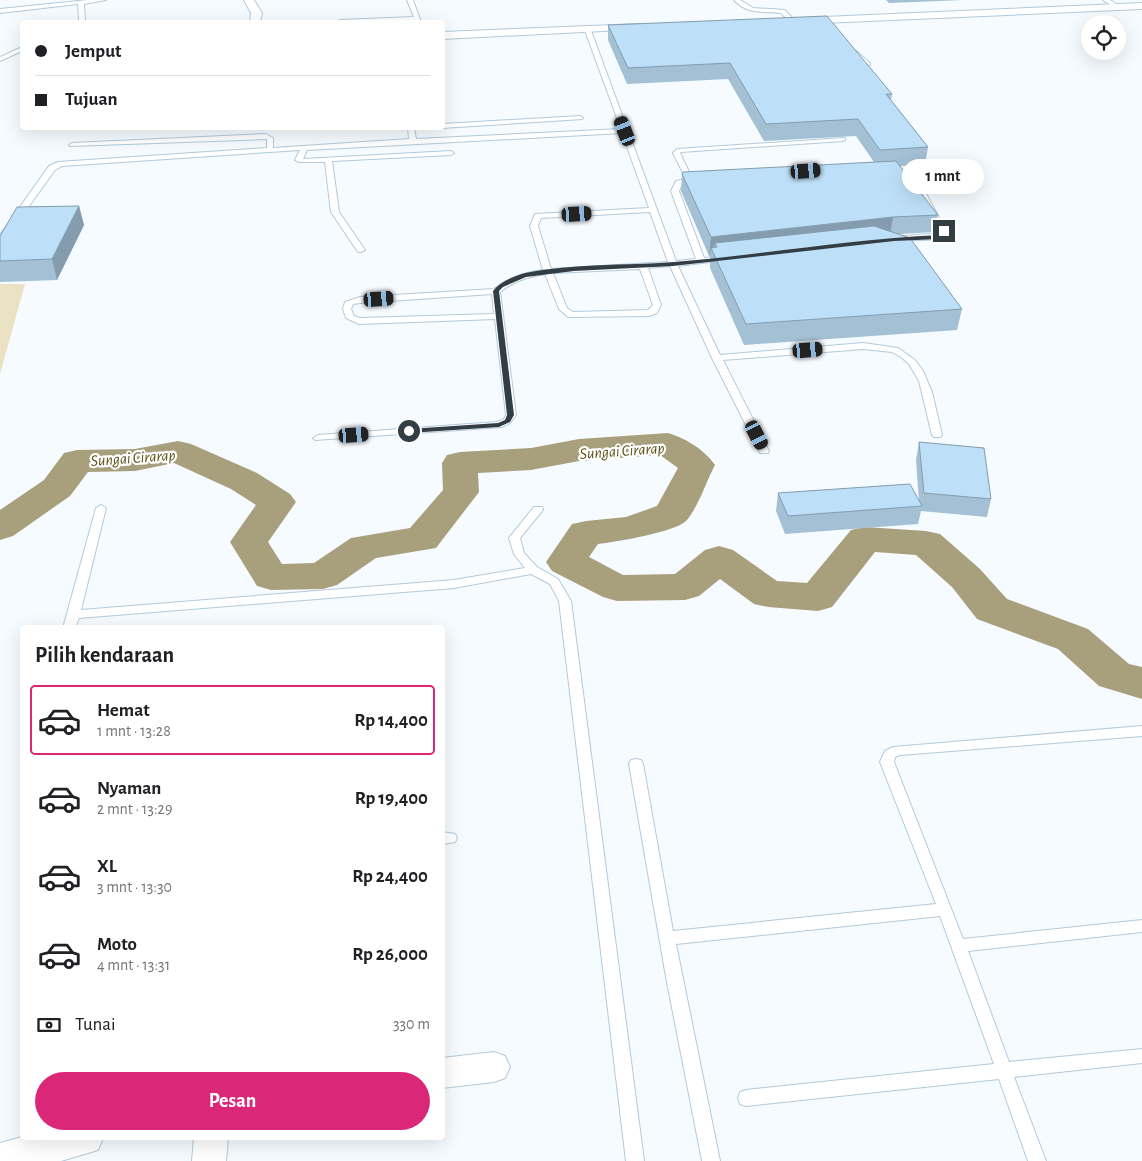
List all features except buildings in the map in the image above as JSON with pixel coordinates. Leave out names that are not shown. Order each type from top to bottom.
[{"type":"street","points":[[249,0],[256,9],[257,16],[255,20]]},
{"type":"street","points":[[774,23],[1142,6]]},
{"type":"street","points":[[445,35],[646,27]]},
{"type":"street","points":[[445,1073],[494,1068]]},
{"type":"street","points":[[0,1160],[78,1140]]},
{"type":"street","points":[[209,1161],[211,1140]]},
{"type":"lane","points":[[0,11],[103,0]]},
{"type":"lane","points":[[410,0],[418,20]]},
{"type":"lane","points":[[737,0],[744,7],[751,10],[783,12],[793,22]]},
{"type":"lane","points":[[1106,0],[1117,7]]},
{"type":"lane","points":[[81,3],[82,20]]},
{"type":"lane","points":[[819,21],[828,29]]},
{"type":"lane","points":[[587,28],[673,264],[717,358],[764,450]]},
{"type":"lane","points":[[848,47],[868,64]]},
{"type":"lane","points":[[0,60],[20,50]]},
{"type":"lane","points":[[445,126],[580,118]]},
{"type":"lane","points":[[411,130],[413,140]]},
{"type":"lane","points":[[0,240],[52,168],[61,164],[413,140],[625,131]]},
{"type":"lane","points":[[72,145],[266,136],[270,138],[270,150]]},
{"type":"lane","points":[[689,179],[676,152],[679,150],[842,140]]},
{"type":"lane","points":[[305,147],[300,161],[452,153]]},
{"type":"lane","points":[[328,160],[336,212],[361,250]]},
{"type":"lane","points":[[888,240],[940,237],[944,234],[909,170]]},
{"type":"lane","points":[[701,261],[676,191],[679,183],[689,179],[708,178]]},
{"type":"lane","points":[[643,266],[657,305],[654,312],[649,314],[587,316],[566,313],[548,272],[534,226],[538,216],[654,210]]},
{"type":"lane","points":[[318,438],[499,425],[507,421],[510,415],[496,291],[500,285],[525,275],[548,272],[673,264],[730,258]]},
{"type":"lane","points":[[496,291],[360,300],[349,302],[347,309],[350,318],[359,321],[499,316]]},
{"type":"lane","points":[[717,358],[863,346],[885,348],[903,355],[914,365],[926,388],[937,435]]},
{"type":"lane","points":[[70,625],[101,508]]},
{"type":"lane","points":[[538,509],[514,538],[519,554],[533,570],[554,582],[565,601],[635,1161]]},
{"type":"lane","points":[[74,614],[454,584],[533,570]]},
{"type":"lane","points":[[1036,1161],[945,909],[887,762],[890,754],[898,750],[1142,730]]},
{"type":"lane","points":[[636,764],[669,938],[674,977],[711,1161]]},
{"type":"lane","points":[[669,938],[945,909]]},
{"type":"lane","points":[[958,946],[1142,926]]},
{"type":"lane","points":[[746,1098],[1142,1056]]},
{"type":"shaded area","points":[[0,284],[25,284],[0,374]]},
{"type":"waterway","name":"Sungai Cirarap","points":[[0,528],[57,488],[77,461],[135,460],[178,452],[244,481],[277,502],[249,542],[271,577],[323,576],[365,547],[422,539],[461,492],[460,463],[531,459],[579,450],[668,444],[697,465],[672,514],[631,528],[586,533],[566,562],[617,588],[685,587],[719,559],[768,594],[818,597],[865,539],[926,543],[966,578],[992,609],[1073,639],[1114,675],[1142,683]]},
{"type":"route","points":[[409,431],[499,425],[507,421],[510,415],[496,291],[500,285],[525,275],[574,269],[673,264],[894,239],[940,237],[944,234],[944,231]]}]
